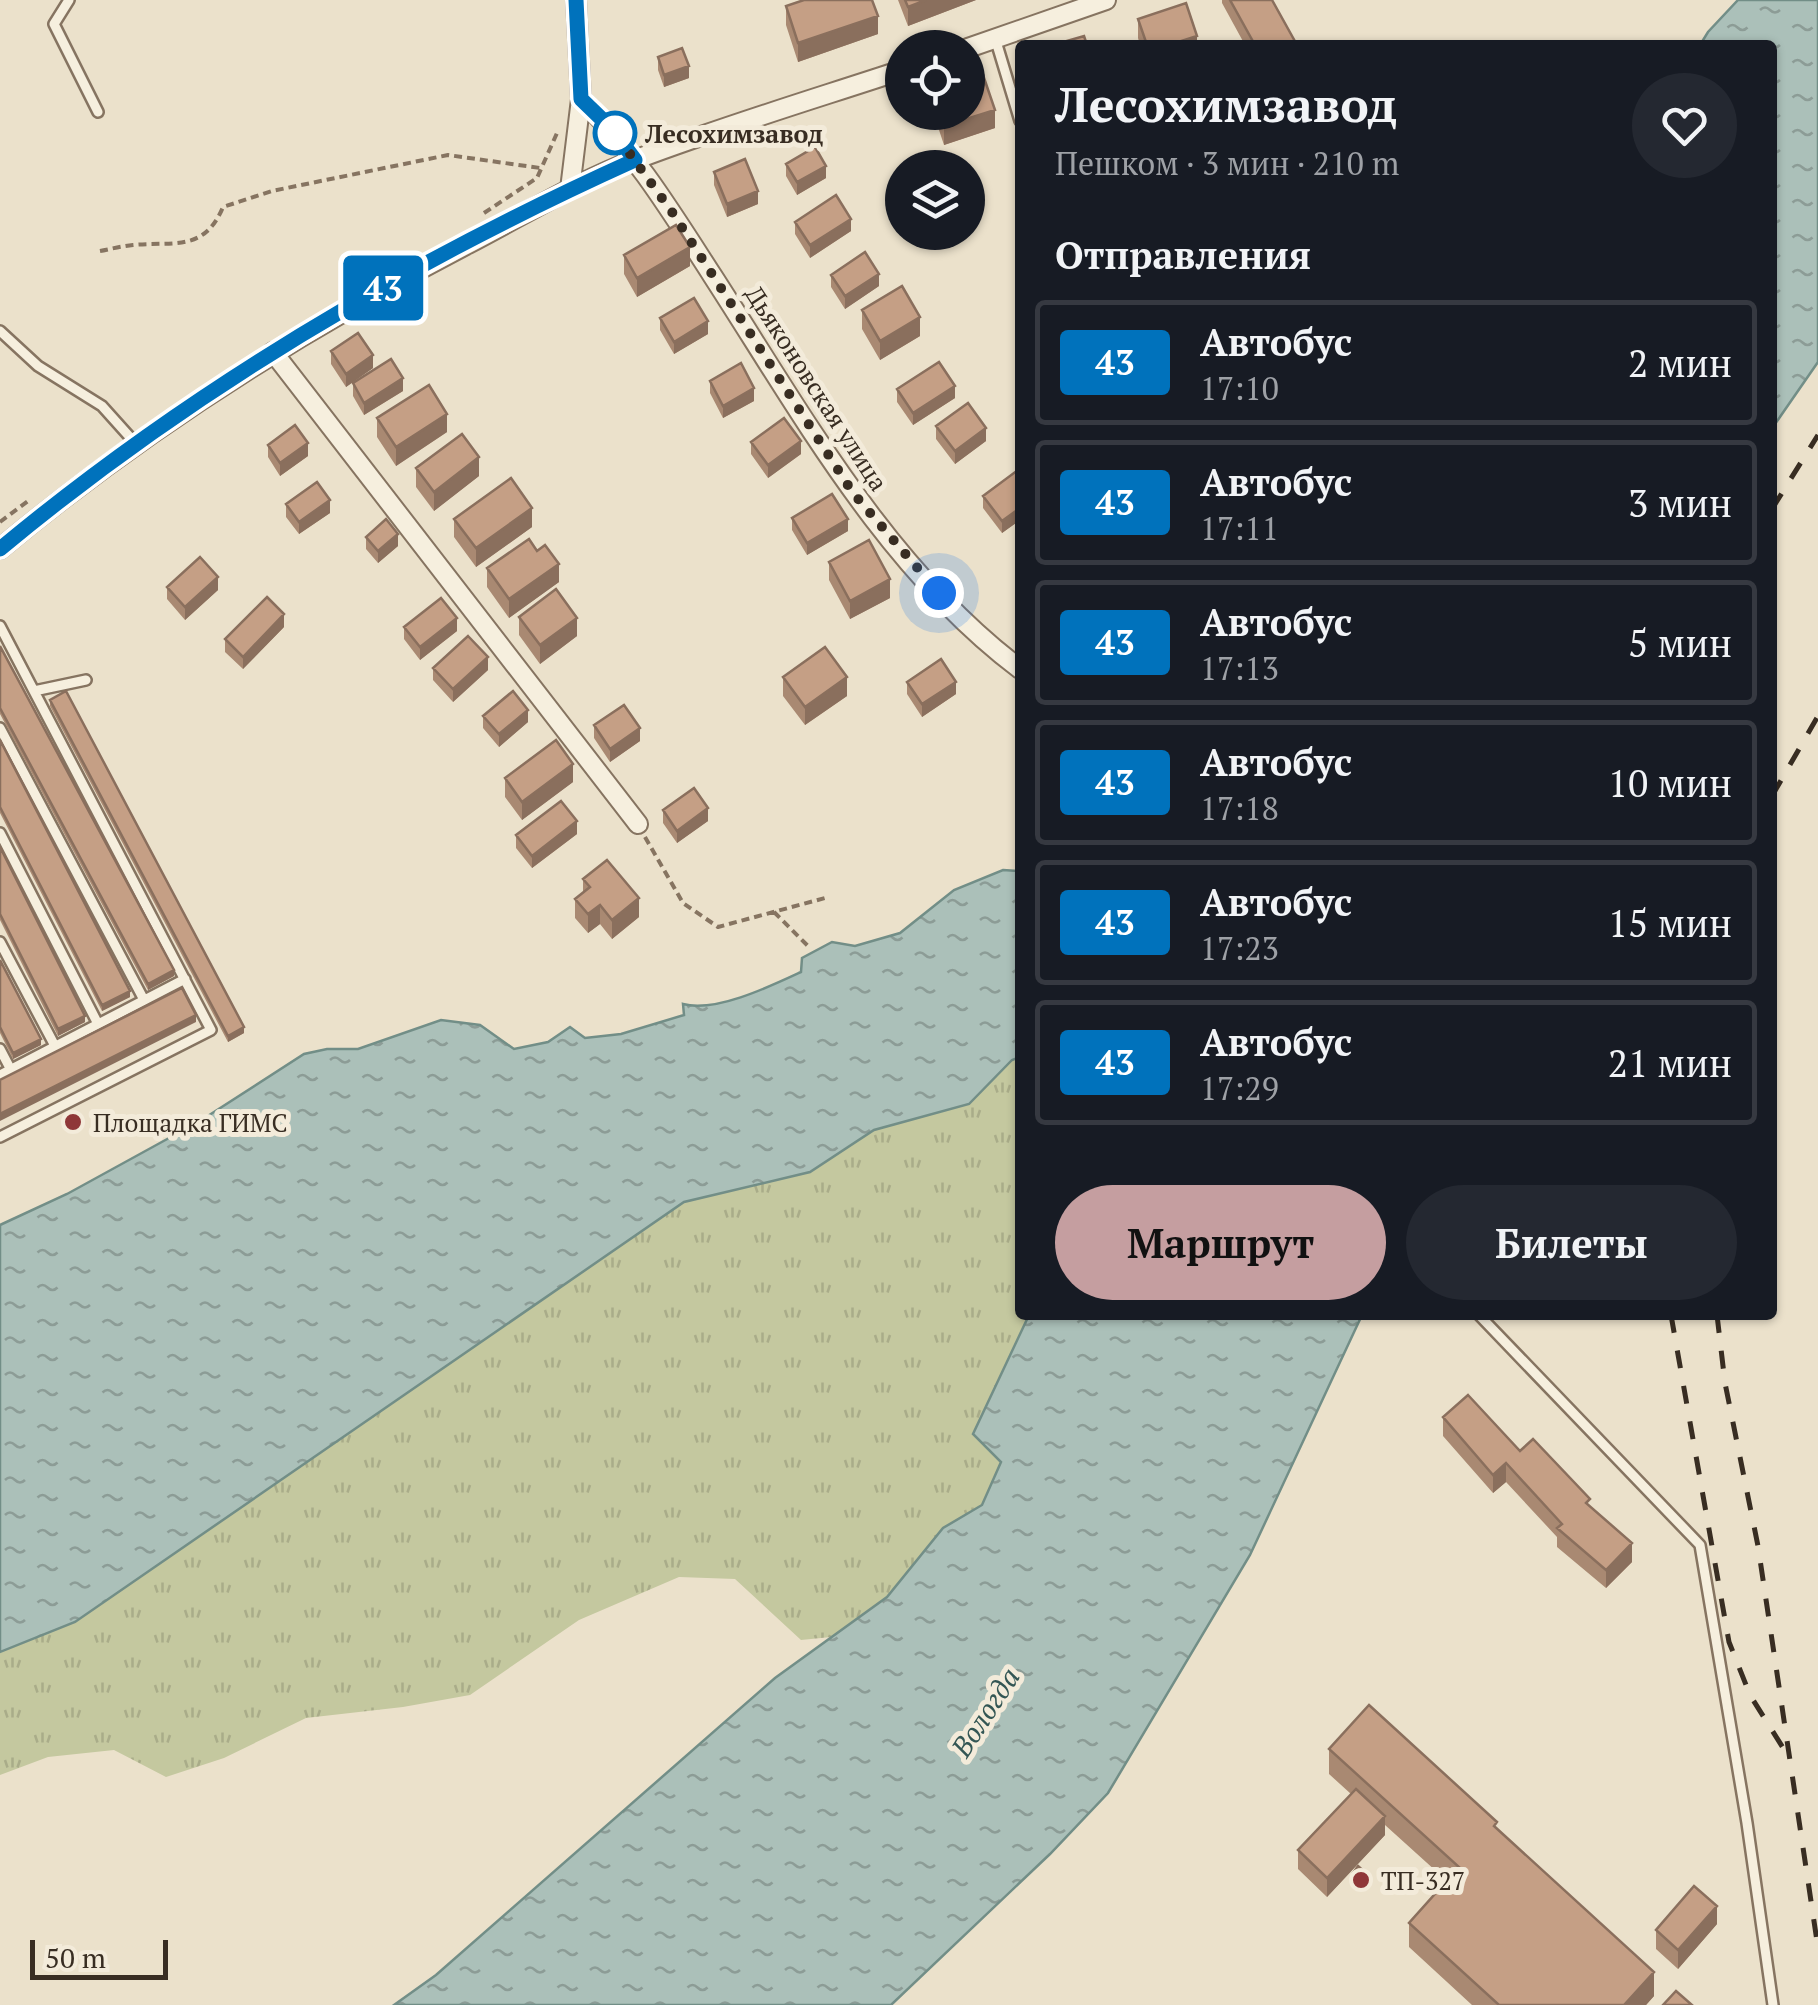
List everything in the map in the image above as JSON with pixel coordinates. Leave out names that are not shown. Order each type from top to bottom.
[{"type":"street","points":[[570,189],[581,99],[576,0]]},
{"type":"street","points":[[985,42],[1106,0]]},
{"type":"street","points":[[0,549],[136,445],[273,352],[364,298],[570,189],[635,160],[885,76]]},
{"type":"street","name":"Дьяконовская улица","points":[[581,99],[612,129],[635,160],[853,493],[980,640],[1015,665]]},
{"type":"street","points":[[273,352],[638,824]]},
{"type":"lane","points":[[68,0],[54,24],[98,112]]},
{"type":"lane","points":[[996,38],[1015,104]]},
{"type":"lane","points":[[0,331],[38,366],[102,406],[136,445]]},
{"type":"lane","points":[[0,626],[211,1030],[0,1137]]},
{"type":"lane","points":[[34,691],[86,680]]},
{"type":"lane","points":[[0,728],[144,1000]]},
{"type":"lane","points":[[0,833],[98,1024]]},
{"type":"lane","points":[[0,942],[55,1046]]},
{"type":"lane","points":[[0,1075],[185,979]]},
{"type":"lane","points":[[0,1049],[11,1070]]},
{"type":"lane","points":[[1484,1320],[1700,1545],[1773,2005]]},
{"type":"path","points":[[100,251],[136,245],[168,246],[199,238],[217,222],[222,207],[272,191],[448,155],[505,166],[541,168]]},
{"type":"path","points":[[638,824],[683,903],[718,928],[824,898]]},
{"type":"path","points":[[774,912],[810,948]]},
{"type":"green space","points":[[1015,1059],[1015,1320],[1027,1320],[974,1434],[1001,1462],[982,1505],[943,1528],[887,1597],[831,1637],[801,1640],[735,1579],[679,1577],[579,1620],[470,1695],[306,1718],[224,1758],[166,1777],[114,1750],[48,1757],[0,1775],[0,1652],[75,1622],[684,1202],[810,1172],[874,1130],[969,1104]]},
{"type":"water","points":[[1738,0],[1818,0],[1818,362],[1777,421],[1777,40],[1703,40]]},
{"type":"water","points":[[1003,870],[1015,871],[1015,1059],[969,1104],[874,1130],[810,1172],[684,1202],[75,1622],[0,1652],[0,1225],[67,1194],[200,1121],[304,1054],[358,1049],[441,1020],[480,1025],[514,1049],[548,1042],[570,1027],[585,1038],[621,1034],[684,1015],[683,1004],[726,1002],[774,984],[801,972],[802,958],[832,942],[855,946],[900,933],[954,890]]},
{"type":"water","name":"Вологда","points":[[1027,1320],[1360,1320],[1250,1555],[1108,1793],[1050,1854],[891,2005],[394,2005],[436,1975],[775,1678],[887,1597],[943,1528],[982,1505],[1001,1462],[973,1434]]},
{"type":"building","points":[[804,0],[872,0],[878,16],[798,43],[786,6]]},
{"type":"building","points":[[905,0],[926,0],[908,7]]},
{"type":"building","points":[[1230,0],[1272,0],[1294,40],[1252,40]]},
{"type":"building","points":[[1186,3],[1197,36],[1185,40],[1145,40],[1138,19]]},
{"type":"building","points":[[682,48],[689,66],[664,75],[658,57]]},
{"type":"building","points":[[985,81],[995,110],[985,113]]},
{"type":"building","points":[[815,147],[826,166],[797,182],[786,164]]},
{"type":"building","points":[[745,159],[758,191],[727,204],[714,172]]},
{"type":"building","points":[[836,195],[851,219],[810,245],[795,222]]},
{"type":"building","points":[[676,225],[690,247],[637,278],[624,255]]},
{"type":"building","points":[[865,252],[879,274],[845,296],[831,275]]},
{"type":"building","points":[[902,286],[920,317],[880,341],[862,310]]},
{"type":"building","points":[[694,298],[708,321],[674,342],[660,318]]},
{"type":"building","points":[[358,333],[373,355],[346,374],[331,351]]},
{"type":"building","points":[[391,359],[403,378],[364,403],[353,383]]},
{"type":"building","points":[[939,362],[955,386],[913,413],[897,389]]},
{"type":"building","points":[[741,363],[754,388],[723,406],[710,381]]},
{"type":"building","points":[[429,385],[447,414],[396,447],[377,418]]},
{"type":"building","points":[[968,403],[986,428],[955,451],[936,426]]},
{"type":"building","points":[[784,418],[801,441],[768,465],[751,442]]},
{"type":"building","points":[[295,425],[308,443],[280,463],[268,445]]},
{"type":"building","points":[[462,434],[479,457],[434,492],[416,468]]},
{"type":"building","points":[[1015,472],[1015,512],[1002,521],[983,496]]},
{"type":"building","points":[[511,478],[532,508],[476,548],[454,519]]},
{"type":"building","points":[[317,482],[330,500],[299,522],[286,504]]},
{"type":"building","points":[[832,494],[848,519],[807,543],[792,518]]},
{"type":"building","points":[[386,519],[398,534],[378,551],[366,537]]},
{"type":"building","points":[[529,539],[537,551],[545,545],[559,564],[509,599],[487,568]]},
{"type":"building","points":[[869,540],[890,579],[850,601],[829,562]]},
{"type":"building","points":[[200,557],[218,577],[185,607],[167,587]]},
{"type":"building","points":[[556,589],[577,618],[540,645],[519,617]]},
{"type":"building","points":[[267,597],[284,614],[243,657],[225,639]]},
{"type":"building","points":[[441,598],[457,618],[420,647],[404,627]]},
{"type":"building","points":[[468,636],[488,657],[453,689],[433,668]]},
{"type":"building","points":[[0,646],[174,970],[148,984],[0,708]]},
{"type":"building","points":[[825,647],[847,677],[805,707],[783,677]]},
{"type":"building","points":[[941,659],[956,682],[922,704],[907,682]]},
{"type":"building","points":[[66,691],[244,1027],[228,1036],[50,700]]},
{"type":"building","points":[[513,691],[528,710],[499,734],[483,716]]},
{"type":"building","points":[[624,705],[640,728],[610,749],[594,725]]},
{"type":"building","points":[[0,740],[130,991],[102,1005],[0,807]]},
{"type":"building","points":[[556,740],[573,764],[522,802],[505,778]]},
{"type":"building","points":[[694,788],[708,808],[677,831],[663,810]]},
{"type":"building","points":[[561,801],[577,821],[532,856],[516,835]]},
{"type":"building","points":[[0,847],[85,1016],[58,1029],[0,914]]},
{"type":"building","points":[[607,860],[639,898],[612,920],[600,905],[588,914],[575,899],[590,887],[583,879]]},
{"type":"building","points":[[0,960],[41,1039],[13,1053],[0,1027]]},
{"type":"building","points":[[182,988],[196,1015],[0,1114],[0,1080]]},
{"type":"building","points":[[1468,1395],[1520,1451],[1533,1439],[1590,1499],[1586,1503],[1632,1543],[1606,1570],[1557,1528],[1562,1524],[1506,1463],[1493,1475],[1443,1417]]},
{"type":"building","points":[[1369,1705],[1654,1972],[1624,2005],[1499,2005],[1409,1923],[1459,1867],[1329,1749]]},
{"type":"building","points":[[1356,1789],[1385,1816],[1327,1878],[1298,1850]]},
{"type":"building","points":[[1358,1866],[1368,1875],[1363,1881],[1353,1873]]},
{"type":"building","points":[[1694,1886],[1717,1906],[1678,1950],[1656,1930]]},
{"type":"building","points":[[1676,1991],[1692,2005],[1663,2005]]},
{"type":"railway","points":[[1777,501],[1818,435]]},
{"type":"railway","points":[[1777,787],[1818,716]]},
{"type":"railway","points":[[1672,1320],[1729,1642],[1750,1695],[1785,1751]]},
{"type":"railway","points":[[1718,1320],[1725,1383],[1758,1546],[1818,1948]]},
{"type":"bus line","name":"43","points":[[0,549],[175,416],[273,352],[364,298],[570,189],[635,160],[612,129],[581,99],[576,0]]},
{"type":"place","name":"Лесохимзавод","points":[[615,133]]},
{"type":"place","name":"Площадка ГИМС","points":[[73,1122]]},
{"type":"place","name":"ТП-327","points":[[1361,1880]]},
{"type":"route","points":[[615,133],[612,129],[672,212],[853,493],[939,593]]}]
